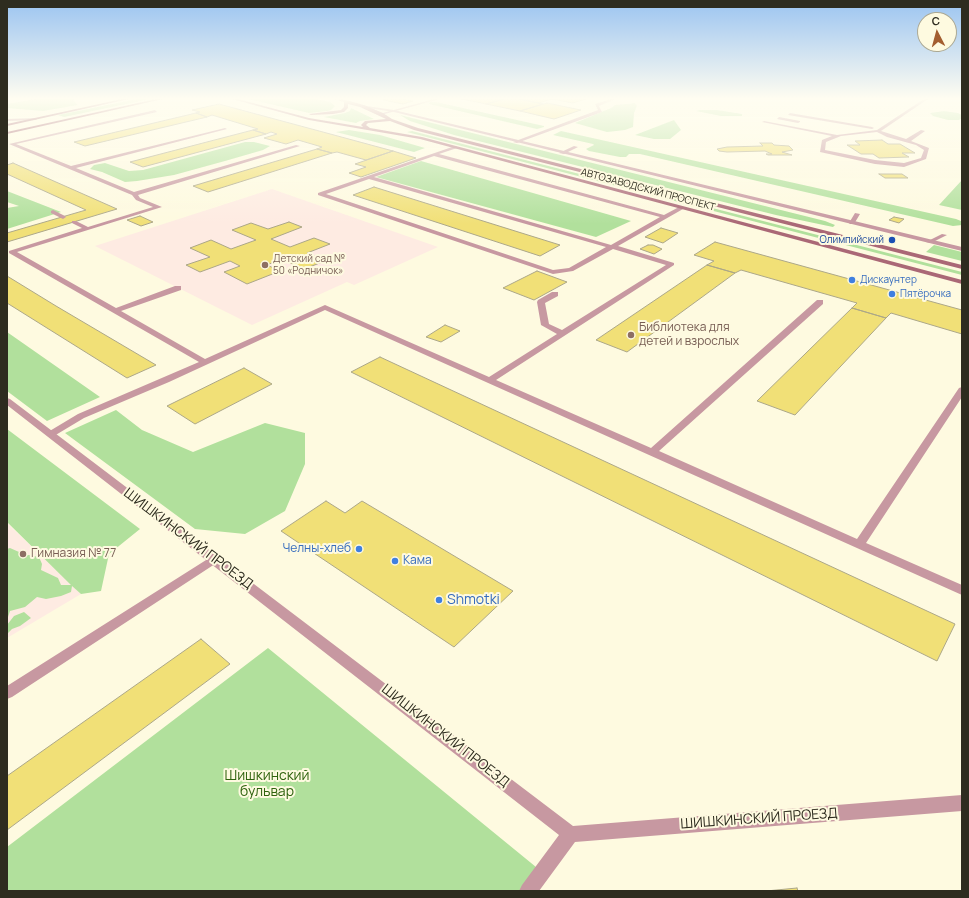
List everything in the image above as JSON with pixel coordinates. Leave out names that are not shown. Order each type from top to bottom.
[{"type":"street","points":[[9,144],[23,141]]},
{"type":"street","points":[[71,168],[178,141]]},
{"type":"street","name":"АВТОЗАВОДСКИЙ ПРОСПЕКТ","points":[[432,141],[962,282]]},
{"type":"street","name":"АВТОЗАВОДСКИЙ ПРОСПЕКТ","points":[[463,141],[962,267]]},
{"type":"street","points":[[512,141],[962,249]]},
{"type":"street","points":[[824,141],[822,151],[875,162],[904,165],[923,159],[927,149],[907,141]]},
{"type":"street","points":[[9,144],[134,194],[138,199],[159,207],[11,252],[205,362]]},
{"type":"street","points":[[134,194],[298,146]]},
{"type":"street","points":[[455,147],[320,194],[553,272],[571,270],[681,208]]},
{"type":"street","points":[[562,153],[576,147]]},
{"type":"street","points":[[434,154],[665,217]]},
{"type":"street","points":[[368,177],[672,264],[490,380]]},
{"type":"street","points":[[53,212],[63,217]]},
{"type":"street","points":[[852,223],[857,214]]},
{"type":"street","points":[[74,222],[88,229]]},
{"type":"street","points":[[930,242],[944,235]]},
{"type":"street","points":[[115,311],[178,288]]},
{"type":"street","points":[[555,294],[541,302],[545,325],[563,334]]},
{"type":"street","points":[[652,452],[820,302]]},
{"type":"street","points":[[51,434],[81,416],[205,362],[325,307],[962,590]]},
{"type":"street","points":[[859,544],[962,390]]},
{"type":"street","name":"ШИШКИНСКИЙ ПРОЕЗД","points":[[7,401],[571,833],[962,803]]},
{"type":"street","points":[[7,693],[214,559]]},
{"type":"street","points":[[528,891],[571,833]]},
{"type":"shaded area","name":"Детский сад № 50 «Родничок»","points":[[272,189],[438,247],[354,285],[347,282],[252,325],[95,246]]},
{"type":"shaded area","name":"Гимназия № 77","points":[[7,523],[81,594],[7,638]]},
{"type":"green space","points":[[371,141],[400,141],[425,148],[414,152]]},
{"type":"green space","points":[[442,141],[451,141],[962,272],[962,275]]},
{"type":"green space","points":[[478,141],[504,141],[825,221],[835,225],[833,227],[776,215]]},
{"type":"green space","points":[[579,141],[605,141],[956,219],[961,221],[962,225],[953,226],[640,154],[629,154],[626,157],[620,157],[589,151],[586,149],[594,145]]},
{"type":"green space","points":[[245,142],[254,142],[270,146],[263,150],[174,175],[137,181],[125,182],[102,172],[90,169],[94,165],[105,163],[129,171],[143,170]]},
{"type":"green space","points":[[421,161],[631,221],[596,237],[376,177]]},
{"type":"green space","points":[[962,180],[962,210],[939,205]]},
{"type":"green space","points":[[7,191],[61,212],[7,229],[7,208],[19,206],[7,202]]},
{"type":"green space","points":[[934,245],[962,252],[962,261],[926,252]]},
{"type":"green space","points":[[7,332],[100,397],[47,421],[7,391]]},
{"type":"green space","points":[[116,410],[142,430],[193,452],[265,423],[305,433],[305,464],[285,511],[245,534],[195,529],[65,433]]},
{"type":"green space","points":[[7,429],[140,529],[109,554],[101,591],[81,594],[72,586],[71,592],[46,599],[37,597],[25,607],[10,611],[7,620],[7,549],[10,548],[19,552],[19,556],[29,555],[39,557],[42,564],[41,570],[58,578],[61,585],[71,585],[7,522]]},
{"type":"green space","points":[[24,612],[31,618],[20,626],[12,629],[7,634],[7,625],[14,616]]},
{"type":"green space","name":"Шишкинский бульвар","points":[[268,648],[547,876],[536,891],[7,891],[7,847]]},
{"type":"building","points":[[79,141],[106,141],[85,146],[74,142]]},
{"type":"building","points":[[211,141],[240,141],[143,167],[130,162]]},
{"type":"building","points":[[275,141],[295,141],[286,144]]},
{"type":"building","points":[[301,141],[356,141],[393,151],[366,160],[337,152],[332,153],[317,149],[322,147]]},
{"type":"building","points":[[855,141],[883,141],[888,144],[900,144],[915,153],[902,153],[909,157],[879,158],[873,154],[861,154],[847,145],[860,145]]},
{"type":"building","points":[[760,143],[772,143],[774,145],[789,146],[793,150],[782,152],[792,155],[768,155],[766,154],[772,154],[765,151],[727,152],[719,151],[717,149],[727,147],[763,146]]},
{"type":"building","points":[[317,149],[332,153],[208,192],[193,186]]},
{"type":"building","points":[[393,151],[416,158],[361,177],[349,173],[366,167],[355,164]]},
{"type":"building","points":[[13,163],[117,209],[7,242],[7,233],[86,210],[7,174],[7,165]]},
{"type":"building","points":[[879,174],[902,174],[908,178],[885,178]]},
{"type":"building","points":[[374,187],[560,245],[540,256],[353,195]]},
{"type":"building","points":[[140,216],[153,222],[141,226],[127,220]]},
{"type":"building","points":[[894,217],[904,219],[899,223],[889,220]]},
{"type":"building","points":[[289,222],[302,227],[271,239],[290,247],[314,238],[330,244],[307,253],[325,261],[304,269],[281,259],[267,265],[280,271],[247,284],[224,272],[240,266],[230,261],[200,272],[186,265],[210,257],[190,248],[211,240],[231,249],[256,240],[232,230],[251,223],[268,229]]},
{"type":"building","points":[[661,228],[678,233],[663,243],[645,237]]},
{"type":"building","points":[[715,242],[962,310],[962,334],[891,313],[886,318],[852,308],[857,303],[741,270],[735,273],[707,265],[714,261],[694,255]]},
{"type":"building","points":[[648,245],[653,245],[662,249],[654,254],[640,249]]},
{"type":"building","points":[[707,265],[735,273],[627,352],[596,340]]},
{"type":"building","points":[[537,271],[567,282],[534,300],[503,288]]},
{"type":"building","points":[[7,276],[156,365],[127,378],[7,303]]},
{"type":"building","points":[[852,308],[886,318],[795,415],[757,401]]},
{"type":"building","points":[[445,325],[460,331],[441,342],[426,337]]},
{"type":"building","points":[[380,357],[955,624],[937,661],[351,372]]},
{"type":"building","points":[[244,368],[272,384],[195,424],[167,406]]},
{"type":"building","name":"Кама","points":[[326,501],[345,513],[362,501],[513,591],[454,647],[281,531]]},
{"type":"building","points":[[201,639],[230,664],[7,830],[7,776]]},
{"type":"building","points":[[797,888],[798,891],[766,891]]},
{"type":"place","name":"Олимпийский","points":[[892,240]]},
{"type":"place","name":"Детский сад № 50 «Родничок»","points":[[265,265]]},
{"type":"place","name":"Дискаунтер","points":[[852,280]]},
{"type":"place","name":"Пятёрочка","points":[[892,294]]},
{"type":"place","name":"Библиотека для детей и взрослых","points":[[631,335]]},
{"type":"place","name":"Челны-хлеб","points":[[359,549]]},
{"type":"place","name":"Гимназия № 77","points":[[23,554]]},
{"type":"place","name":"Кама","points":[[395,561]]},
{"type":"place","name":"Shmotki","points":[[439,600]]}]
